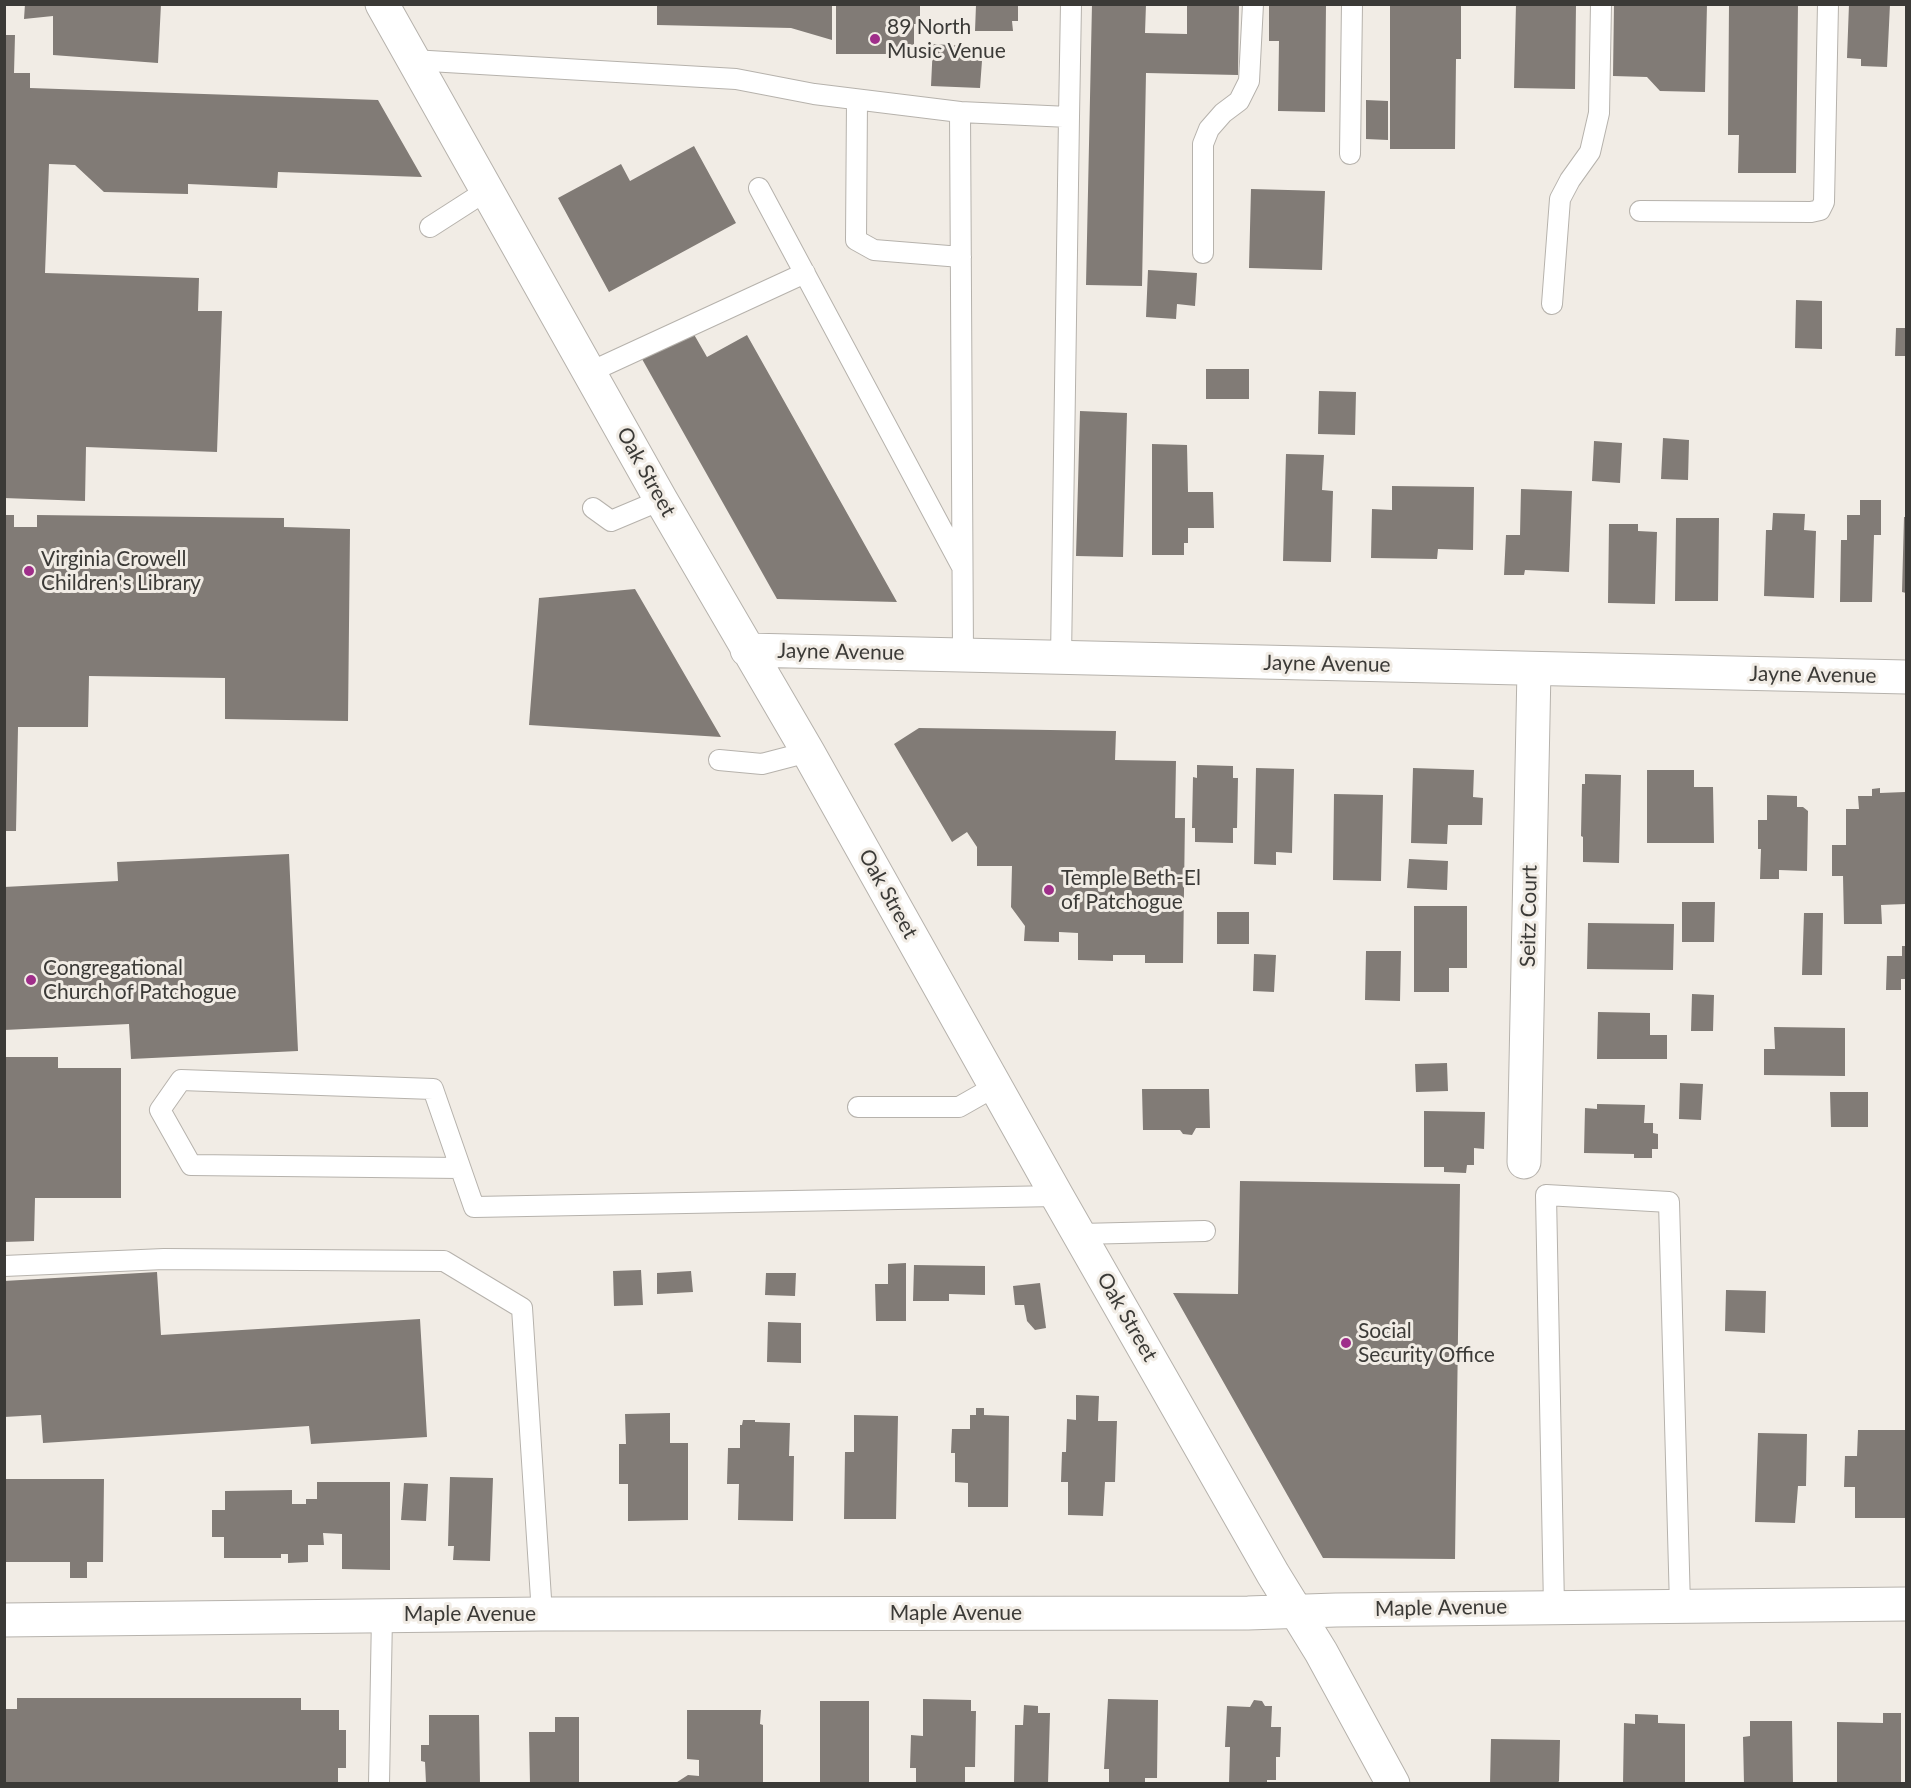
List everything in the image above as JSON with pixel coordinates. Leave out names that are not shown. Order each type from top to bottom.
[{"type":"street","name":"Oak Street","points":[[382,4],[661,500],[808,752],[1057,1196],[1393,1784]]},
{"type":"street","name":"Jayne Avenue","points":[[747,650],[1906,677]]},
{"type":"street","name":"Seitz Court","points":[[1524,1162],[1534,669]]},
{"type":"street","name":"Maple Avenue","points":[[4,1620],[542,1614],[1248,1613],[1554,1607],[1906,1604]]},
{"type":"lane","points":[[1061,658],[1071,4]]},
{"type":"lane","points":[[1203,253],[1203,144],[1209,129],[1223,113],[1239,101],[1249,81],[1253,4]]},
{"type":"lane","points":[[1350,154],[1352,4]]},
{"type":"lane","points":[[1552,304],[1560,199],[1590,152],[1599,113],[1601,4]]},
{"type":"lane","points":[[1640,211],[1811,212],[1820,210],[1824,202],[1828,4]]},
{"type":"lane","points":[[412,60],[736,80],[814,94],[960,112],[1069,117]]},
{"type":"lane","points":[[857,100],[856,240],[874,250],[961,257]]},
{"type":"lane","points":[[960,112],[963,655]]},
{"type":"lane","points":[[759,188],[962,567]]},
{"type":"lane","points":[[430,227],[486,191]]},
{"type":"lane","points":[[590,372],[805,273]]},
{"type":"lane","points":[[593,508],[611,521],[661,500]]},
{"type":"lane","points":[[719,760],[762,764],[808,752]]},
{"type":"lane","points":[[460,1168],[191,1165],[160,1110],[181,1080],[433,1089],[474,1207],[1057,1196]]},
{"type":"lane","points":[[858,1107],[958,1107],[996,1086]]},
{"type":"lane","points":[[1554,1607],[1546,1195],[1669,1202],[1680,1606]]},
{"type":"lane","points":[[1080,1234],[1205,1231]]},
{"type":"lane","points":[[4,1266],[164,1259],[444,1261],[522,1308],[542,1614]]},
{"type":"lane","points":[[379,1784],[382,1615]]},
{"type":"building","points":[[25,4],[161,4],[158,63],[53,55],[53,16],[24,19]]},
{"type":"building","points":[[657,4],[832,4],[832,40],[791,28],[657,25]]},
{"type":"building","name":"89 North Music Venue","points":[[836,4],[920,4],[920,24],[914,24],[914,54],[836,54]]},
{"type":"building","points":[[1092,4],[1146,4],[1145,33],[1187,34],[1187,4],[1239,4],[1238,75],[1146,73],[1142,286],[1086,285]]},
{"type":"building","points":[[1269,4],[1326,4],[1325,112],[1278,111],[1279,41],[1269,41]]},
{"type":"building","points":[[1390,4],[1461,4],[1461,59],[1456,59],[1455,149],[1390,149]]},
{"type":"building","points":[[1516,4],[1576,4],[1575,89],[1514,88]]},
{"type":"building","points":[[1614,4],[1707,4],[1705,92],[1660,91],[1647,77],[1613,76]]},
{"type":"building","points":[[1729,4],[1798,4],[1796,173],[1738,173],[1739,135],[1728,135]]},
{"type":"building","points":[[1849,4],[1890,4],[1887,67],[1861,66],[1861,59],[1847,58]]},
{"type":"building","points":[[976,5],[1018,5],[1018,21],[1012,21],[1013,31],[975,31]]},
{"type":"building","points":[[4,35],[15,35],[14,73],[30,73],[30,88],[378,100],[422,177],[278,172],[277,188],[188,184],[188,194],[104,192],[75,165],[49,164],[45,273],[199,278],[198,311],[222,311],[217,452],[86,447],[85,501],[4,498]]},
{"type":"building","points":[[933,44],[983,47],[980,88],[931,86]]},
{"type":"building","points":[[1366,100],[1388,101],[1388,140],[1366,139]]},
{"type":"building","points":[[694,146],[736,223],[609,292],[558,198],[621,164],[630,181]]},
{"type":"building","points":[[1251,189],[1325,191],[1322,270],[1249,268]]},
{"type":"building","points":[[1148,270],[1197,273],[1195,306],[1177,304],[1176,319],[1146,317]]},
{"type":"building","points":[[1796,300],[1822,301],[1822,349],[1795,348]]},
{"type":"building","points":[[1896,328],[1906,328],[1906,356],[1895,356]]},
{"type":"building","points":[[692,331],[707,357],[747,335],[897,602],[777,599],[642,359]]},
{"type":"building","points":[[1206,369],[1249,369],[1249,399],[1206,399]]},
{"type":"building","points":[[1319,391],[1356,392],[1355,435],[1318,434]]},
{"type":"building","points":[[1080,411],[1127,413],[1123,557],[1076,556]]},
{"type":"building","points":[[1663,438],[1689,440],[1688,480],[1661,479]]},
{"type":"building","points":[[1594,441],[1622,443],[1620,483],[1592,481]]},
{"type":"building","points":[[1152,444],[1187,445],[1188,492],[1213,492],[1214,528],[1188,528],[1188,543],[1184,543],[1184,555],[1152,555]]},
{"type":"building","points":[[1286,454],[1324,455],[1322,490],[1333,491],[1331,562],[1283,561]]},
{"type":"building","points":[[1392,486],[1474,487],[1473,550],[1438,549],[1437,559],[1371,558],[1372,509],[1392,510]]},
{"type":"building","points":[[1521,489],[1572,491],[1569,572],[1525,570],[1524,575],[1504,575],[1506,535],[1520,535]]},
{"type":"building","points":[[1860,500],[1881,500],[1881,535],[1874,535],[1872,602],[1840,602],[1841,540],[1847,540],[1847,515],[1860,515]]},
{"type":"building","points":[[1773,513],[1805,514],[1804,530],[1816,531],[1814,598],[1764,596],[1766,530],[1772,530]]},
{"type":"building","points":[[4,515],[14,515],[14,527],[37,527],[37,515],[284,518],[284,527],[350,529],[348,721],[225,719],[225,678],[89,676],[88,727],[18,727],[16,831],[4,831]]},
{"type":"building","points":[[1904,517],[1906,517],[1906,593],[1902,592]]},
{"type":"building","points":[[1676,518],[1719,518],[1718,601],[1675,601]]},
{"type":"building","points":[[1609,524],[1638,524],[1638,531],[1657,532],[1655,604],[1608,603]]},
{"type":"building","points":[[635,589],[721,737],[529,725],[539,598]]},
{"type":"building","points":[[919,728],[1116,731],[1115,760],[1176,761],[1175,818],[1185,818],[1183,963],[1145,963],[1145,955],[1113,955],[1113,961],[1078,960],[1078,933],[1059,932],[1059,942],[1024,941],[1025,926],[1011,907],[1012,866],[977,866],[977,847],[967,832],[952,842],[894,744]]},
{"type":"building","points":[[1197,765],[1233,766],[1233,778],[1238,778],[1237,828],[1233,828],[1233,843],[1195,842],[1195,828],[1192,828],[1193,777],[1197,778]]},
{"type":"building","points":[[1256,768],[1294,769],[1292,853],[1276,852],[1276,865],[1254,864]]},
{"type":"building","points":[[1413,768],[1474,770],[1473,797],[1483,798],[1482,825],[1448,825],[1447,844],[1411,843]]},
{"type":"building","points":[[1647,770],[1694,770],[1694,787],[1713,787],[1714,843],[1647,843]]},
{"type":"building","points":[[1585,774],[1621,775],[1619,863],[1583,862],[1582,784],[1585,784]]},
{"type":"building","points":[[1880,788],[1880,793],[1905,792],[1906,904],[1881,905],[1882,924],[1844,924],[1843,876],[1832,876],[1832,845],[1846,845],[1846,809],[1859,809],[1858,796],[1872,796],[1872,789]]},
{"type":"building","points":[[1334,794],[1383,795],[1381,881],[1333,880]]},
{"type":"building","points":[[1767,795],[1797,796],[1797,807],[1803,807],[1808,811],[1807,871],[1779,870],[1779,879],[1760,879],[1761,849],[1758,849],[1758,820],[1767,820]]},
{"type":"building","points":[[289,854],[298,1051],[131,1059],[129,1024],[4,1030],[4,887],[118,881],[117,862]]},
{"type":"building","points":[[1409,859],[1448,861],[1447,890],[1407,888]]},
{"type":"building","points":[[1682,902],[1715,902],[1714,942],[1682,942]]},
{"type":"building","points":[[1414,906],[1467,906],[1467,968],[1449,968],[1449,992],[1414,992]]},
{"type":"building","points":[[1217,912],[1249,912],[1249,944],[1217,944]]},
{"type":"building","points":[[1804,913],[1823,913],[1822,975],[1802,975]]},
{"type":"building","points":[[1588,923],[1674,924],[1673,970],[1587,969]]},
{"type":"building","points":[[1902,946],[1906,946],[1906,979],[1901,979],[1901,990],[1886,990],[1887,956],[1902,956]]},
{"type":"building","points":[[1366,951],[1401,951],[1400,1001],[1365,1000]]},
{"type":"building","points":[[1254,954],[1276,955],[1274,992],[1253,991]]},
{"type":"building","points":[[1692,994],[1714,995],[1713,1031],[1691,1031]]},
{"type":"building","points":[[1598,1012],[1650,1013],[1650,1035],[1667,1035],[1667,1059],[1597,1059]]},
{"type":"building","points":[[1774,1027],[1845,1028],[1845,1076],[1764,1075],[1764,1049],[1775,1049]]},
{"type":"building","points":[[4,1057],[58,1057],[58,1068],[121,1068],[121,1198],[35,1198],[34,1241],[4,1242]]},
{"type":"building","points":[[1447,1063],[1448,1091],[1416,1092],[1415,1064]]},
{"type":"building","points":[[1680,1083],[1703,1084],[1701,1120],[1679,1119]]},
{"type":"building","points":[[1142,1089],[1209,1089],[1210,1128],[1196,1128],[1192,1135],[1183,1134],[1180,1130],[1143,1130]]},
{"type":"building","points":[[1830,1092],[1868,1092],[1868,1127],[1831,1127]]},
{"type":"building","points":[[1597,1104],[1645,1105],[1644,1123],[1653,1123],[1653,1133],[1658,1134],[1658,1149],[1652,1149],[1652,1158],[1634,1158],[1634,1154],[1584,1153],[1585,1108],[1597,1109]]},
{"type":"building","points":[[1424,1111],[1485,1112],[1484,1149],[1474,1148],[1474,1165],[1467,1165],[1466,1173],[1444,1172],[1444,1167],[1424,1167]]},
{"type":"building","points":[[1240,1181],[1460,1184],[1455,1559],[1323,1558],[1173,1293],[1238,1294]]},
{"type":"building","points":[[906,1263],[906,1321],[876,1321],[875,1284],[888,1284],[888,1264]]},
{"type":"building","points":[[914,1265],[985,1266],[985,1295],[949,1294],[949,1301],[913,1301]]},
{"type":"building","points":[[641,1270],[643,1305],[614,1306],[613,1271]]},
{"type":"building","points":[[691,1271],[693,1292],[657,1294],[657,1273]]},
{"type":"building","points":[[157,1272],[161,1335],[420,1319],[427,1437],[311,1444],[309,1426],[43,1443],[41,1415],[4,1417],[4,1281]]},
{"type":"building","points":[[766,1273],[796,1273],[795,1296],[765,1295]]},
{"type":"building","points":[[1040,1283],[1046,1328],[1035,1330],[1027,1321],[1024,1305],[1015,1305],[1013,1286]]},
{"type":"building","points":[[1726,1290],[1766,1291],[1765,1333],[1725,1331]]},
{"type":"building","points":[[768,1322],[801,1323],[801,1363],[767,1362]]},
{"type":"building","points":[[1076,1395],[1099,1396],[1098,1421],[1117,1421],[1115,1482],[1105,1482],[1103,1516],[1068,1515],[1068,1482],[1061,1482],[1062,1452],[1066,1452],[1067,1419],[1076,1420]]},
{"type":"building","points":[[976,1408],[984,1408],[984,1415],[1009,1416],[1008,1507],[968,1507],[968,1483],[955,1482],[955,1453],[951,1453],[952,1429],[970,1429],[970,1415],[976,1415]]},
{"type":"building","points":[[670,1413],[670,1443],[688,1443],[688,1520],[628,1521],[628,1484],[619,1484],[619,1444],[626,1444],[625,1414]]},
{"type":"building","points":[[854,1415],[898,1416],[896,1519],[844,1519],[845,1452],[854,1452]]},
{"type":"building","points":[[743,1420],[790,1423],[789,1456],[794,1456],[793,1521],[738,1520],[739,1484],[727,1484],[728,1448],[740,1448],[740,1425]]},
{"type":"building","points":[[1858,1430],[1906,1430],[1906,1518],[1855,1518],[1855,1487],[1844,1487],[1845,1456],[1857,1456]]},
{"type":"building","points":[[1758,1433],[1807,1434],[1806,1486],[1798,1486],[1795,1523],[1755,1522]]},
{"type":"building","points":[[450,1477],[493,1478],[490,1561],[453,1560],[454,1546],[448,1546]]},
{"type":"building","points":[[4,1479],[104,1479],[103,1562],[87,1562],[87,1578],[70,1578],[70,1562],[4,1562]]},
{"type":"building","points":[[317,1482],[390,1482],[390,1570],[342,1569],[342,1534],[323,1533],[324,1545],[308,1545],[308,1562],[288,1563],[288,1554],[281,1554],[281,1558],[224,1558],[224,1537],[212,1537],[212,1510],[225,1510],[225,1491],[292,1490],[292,1504],[306,1504],[306,1499],[317,1499]]},
{"type":"building","points":[[404,1483],[428,1484],[426,1521],[401,1520]]},
{"type":"building","points":[[17,1698],[301,1698],[301,1710],[339,1710],[339,1730],[346,1730],[346,1768],[338,1768],[338,1784],[4,1784],[4,1709],[17,1709]]},
{"type":"building","points":[[923,1699],[971,1700],[971,1711],[976,1711],[975,1767],[965,1767],[965,1784],[916,1784],[916,1768],[910,1768],[911,1735],[923,1736]]},
{"type":"building","points":[[1108,1699],[1158,1700],[1157,1778],[1145,1778],[1145,1784],[1109,1784],[1109,1769],[1104,1769]]},
{"type":"building","points":[[1254,1700],[1262,1701],[1265,1706],[1272,1706],[1271,1727],[1281,1727],[1280,1757],[1276,1757],[1276,1780],[1267,1780],[1267,1784],[1229,1784],[1230,1747],[1225,1747],[1227,1706],[1250,1707]]},
{"type":"building","points":[[820,1701],[869,1701],[869,1784],[820,1784]]},
{"type":"building","points":[[1024,1705],[1038,1706],[1038,1713],[1050,1713],[1048,1784],[1014,1784],[1015,1725],[1023,1725]]},
{"type":"building","points":[[687,1710],[761,1710],[763,1784],[674,1784],[688,1775],[699,1776],[699,1760],[687,1759]]},
{"type":"building","points":[[1883,1713],[1901,1713],[1901,1784],[1837,1784],[1837,1722],[1883,1723]]},
{"type":"building","points":[[1635,1714],[1658,1715],[1658,1723],[1685,1724],[1685,1784],[1623,1784],[1624,1723],[1635,1724]]},
{"type":"building","points":[[429,1715],[479,1715],[480,1784],[426,1783],[425,1762],[421,1761],[421,1745],[429,1745]]},
{"type":"building","points":[[555,1717],[579,1717],[579,1784],[530,1784],[529,1732],[555,1732]]},
{"type":"building","points":[[1750,1721],[1792,1721],[1793,1784],[1744,1784],[1743,1737],[1750,1736]]},
{"type":"building","points":[[1491,1739],[1560,1740],[1559,1781],[1557,1784],[1490,1784]]},
{"type":"place","name":"89 North Music Venue","points":[[875,39]]},
{"type":"place","name":"Virginia Crowell Children's Library","points":[[29,571]]},
{"type":"place","name":"Temple Beth-El of Patchogue","points":[[1049,890]]},
{"type":"place","name":"Congregational Church of Patchogue","points":[[31,980]]},
{"type":"place","name":"Social Security Office","points":[[1346,1343]]}]
